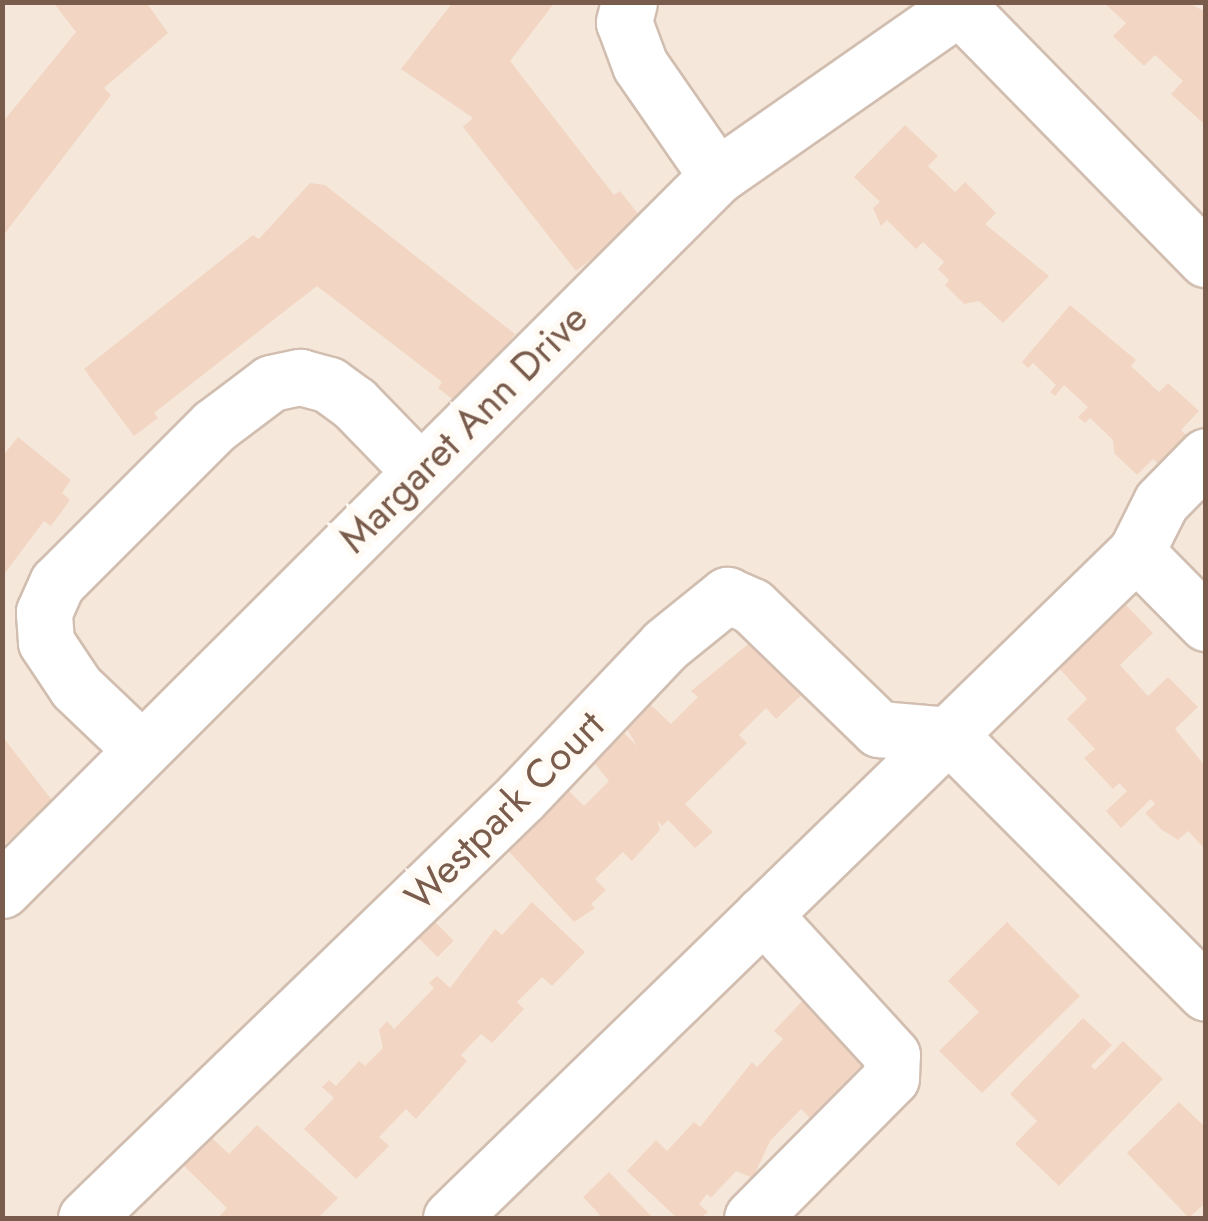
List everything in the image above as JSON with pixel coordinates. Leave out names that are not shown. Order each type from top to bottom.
[{"type":"street","points":[[629,2],[624,22],[640,66],[717,176]]},
{"type":"street","points":[[956,5],[1206,259]]},
{"type":"street","name":"Margaret Ann Drive","points":[[2,890],[717,176],[956,5]]},
{"type":"street","points":[[140,748],[76,687],[46,642],[44,612],[57,583],[114,524],[214,426],[271,384],[300,377],[329,385],[354,402],[420,471]]},
{"type":"street","points":[[451,1218],[1136,552],[1161,502],[1206,456]]},
{"type":"street","points":[[1136,552],[1206,623]]},
{"type":"street","name":"Westpark Court","points":[[86,1218],[521,797],[665,644],[727,595],[752,606],[879,729],[949,734]]},
{"type":"street","points":[[949,734],[1206,993]]},
{"type":"street","points":[[752,1218],[892,1078],[892,1055],[872,1026],[763,914]]},
{"type":"shaded area","points":[[3,3],[1205,3],[1205,1218],[3,1218]]},
{"type":"building","points":[[53,2],[146,2],[168,33],[104,88],[111,95],[2,237],[2,123],[76,32]]},
{"type":"building","points":[[453,2],[555,2],[510,61],[614,195],[620,191],[643,220],[576,271],[463,127],[473,118],[401,69]]},
{"type":"building","points":[[1103,2],[1186,2],[1206,12],[1203,123],[1171,94],[1183,81],[1155,55],[1144,66],[1113,36],[1126,23]]},
{"type":"building","points":[[905,125],[938,156],[928,166],[955,192],[965,182],[996,213],[985,224],[1049,276],[1003,323],[979,301],[964,304],[945,285],[949,280],[938,269],[944,262],[923,242],[916,249],[887,220],[881,226],[873,208],[880,202],[854,177]]},
{"type":"building","points":[[310,183],[325,185],[515,334],[461,406],[438,388],[442,382],[317,286],[154,413],[158,418],[134,436],[84,369],[253,235],[259,239]]},
{"type":"building","points":[[1070,305],[1136,360],[1131,366],[1159,392],[1168,383],[1199,411],[1181,430],[1198,445],[1170,475],[1153,459],[1137,475],[1114,453],[1113,440],[1090,418],[1085,423],[1078,417],[1088,407],[1064,385],[1055,396],[1050,392],[1056,385],[1033,363],[1028,368],[1022,362]]},
{"type":"building","points":[[18,437],[71,480],[62,493],[70,500],[51,526],[44,521],[2,577],[2,457]]},
{"type":"building","points":[[1126,605],[1153,633],[1120,665],[1148,696],[1168,677],[1198,707],[1175,729],[1206,767],[1206,850],[1188,831],[1178,840],[1162,830],[1145,813],[1155,804],[1151,799],[1121,828],[1106,811],[1127,791],[1119,783],[1113,789],[1084,758],[1095,749],[1067,719],[1087,699],[1059,668]]},
{"type":"building","points":[[758,636],[809,688],[776,719],[766,708],[739,735],[747,743],[685,804],[713,832],[695,848],[668,820],[662,826],[657,820],[660,830],[632,861],[623,852],[595,879],[606,890],[591,904],[595,908],[574,922],[503,845],[566,788],[584,806],[609,781],[590,758],[620,729],[637,746],[626,727],[650,704],[671,724],[698,697],[691,691]]},
{"type":"building","points":[[2,736],[55,804],[2,846]]},
{"type":"building","points":[[532,902],[585,952],[552,986],[542,977],[517,1002],[524,1009],[492,1043],[481,1034],[461,1055],[467,1061],[416,1119],[406,1109],[379,1137],[389,1146],[356,1179],[304,1129],[334,1098],[322,1087],[329,1080],[336,1086],[359,1061],[365,1066],[383,1048],[379,1030],[387,1021],[394,1029],[434,988],[429,983],[437,976],[450,988],[495,929],[502,935]]},
{"type":"building","points":[[434,921],[454,941],[438,957],[418,937]]},
{"type":"building","points":[[1007,922],[1080,996],[982,1093],[939,1051],[979,1012],[948,981]]},
{"type":"building","points":[[806,997],[870,1058],[864,1065],[869,1071],[814,1122],[801,1109],[770,1141],[753,1178],[736,1171],[711,1198],[707,1194],[699,1204],[708,1212],[701,1218],[677,1218],[627,1171],[656,1140],[667,1151],[694,1122],[700,1127],[752,1062],[757,1067],[783,1039],[774,1031]]},
{"type":"building","points":[[1083,1018],[1112,1045],[1091,1066],[1095,1070],[1123,1041],[1163,1079],[1059,1186],[1015,1144],[1037,1121],[1010,1094]]},
{"type":"building","points":[[1179,1102],[1206,1128],[1206,1202],[1189,1218],[1127,1153]]},
{"type":"building","points":[[257,1125],[338,1198],[318,1218],[218,1218],[227,1208],[182,1164],[209,1135],[229,1154]]},
{"type":"building","points":[[609,1172],[653,1218],[596,1218],[600,1215],[583,1197]]}]
